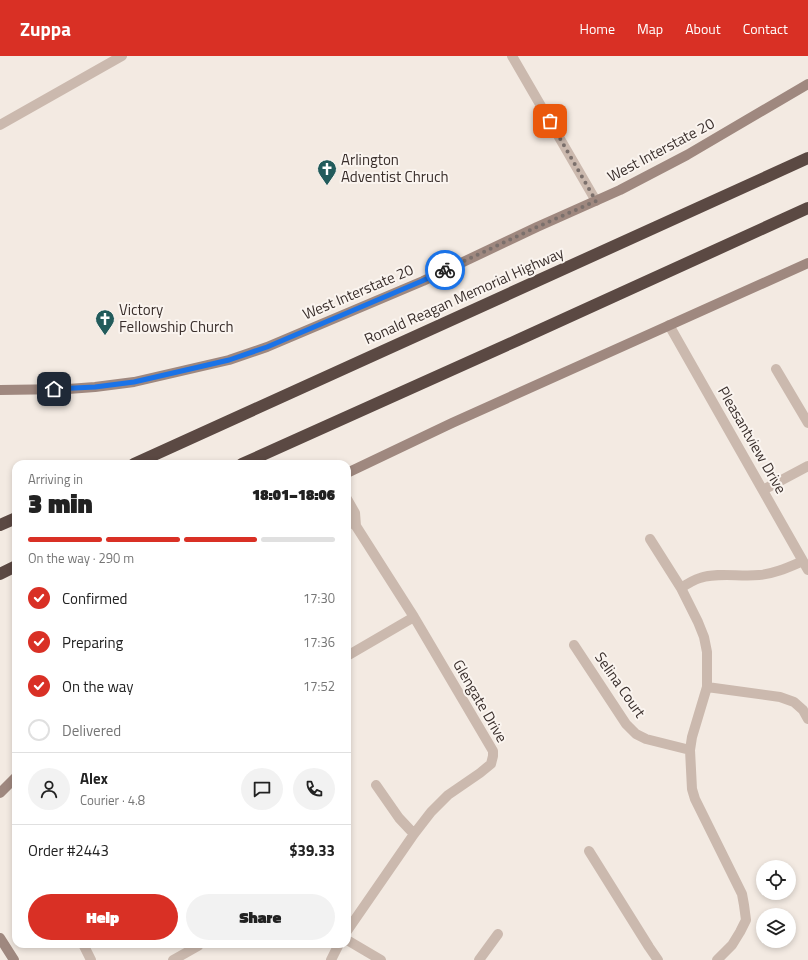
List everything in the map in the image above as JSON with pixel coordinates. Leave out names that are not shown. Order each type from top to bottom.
[{"type":"highway","name":"Ronald Reagan Memorial Highway","points":[[143,460],[808,158]]},
{"type":"highway","points":[[251,460],[808,208]]},
{"type":"highway","points":[[0,525],[12,520]]},
{"type":"highway","points":[[0,574],[12,568]]},
{"type":"main road","name":"West Interstate 20","points":[[0,390],[68,389],[134,382],[229,360],[267,347],[422,281],[620,190],[687,155],[808,84]]},
{"type":"main road","points":[[351,471],[452,423],[808,263]]},
{"type":"main road","points":[[0,793],[12,781]]},
{"type":"main road","points":[[0,938],[13,960]]},
{"type":"main road","points":[[0,948],[13,960]]},
{"type":"street","points":[[0,125],[122,56]]},
{"type":"street","points":[[512,56],[596,201]]},
{"type":"street","name":"Pleasantview Drive","points":[[669,325],[805,565]]},
{"type":"street","points":[[776,368],[808,423]]},
{"type":"street","points":[[763,490],[808,466]]},
{"type":"street","name":"Glengate Drive","points":[[351,507],[355,513],[356,526]]},
{"type":"street","name":"Glengate Drive","points":[[351,523],[356,526],[414,618],[492,751],[493,756],[491,764],[448,795],[431,812],[351,925]]},
{"type":"street","points":[[650,539],[681,588],[698,622],[704,637],[707,652],[707,687],[692,737],[690,750],[692,789],[742,894],[746,920],[732,945],[717,960]]},
{"type":"street","points":[[681,588],[702,577],[717,575],[759,575],[805,565]]},
{"type":"street","points":[[351,654],[414,618]]},
{"type":"street","name":"Selina Court","points":[[574,646],[626,724],[636,734],[690,750]]},
{"type":"street","points":[[707,687],[780,697],[794,702],[803,710],[808,719]]},
{"type":"street","points":[[376,785],[399,818],[414,834]]},
{"type":"street","points":[[589,851],[658,960]]},
{"type":"street","points":[[479,960],[498,934]]},
{"type":"street","points":[[351,942],[381,960]]},
{"type":"street","points":[[84,948],[91,960]]},
{"type":"street","points":[[173,960],[193,948]]},
{"type":"street","points":[[331,960],[337,948]]},
{"type":"way so far","points":[[445,270],[596,201],[550,121]]},
{"type":"place","name":"Arlington Adventist Chruch","points":[[327,186]]},
{"type":"place","name":"Victory Fellowship Church","points":[[105,336]]},
{"type":"route","points":[[54,389],[95,387],[134,382],[229,360],[267,347],[445,270]]}]
